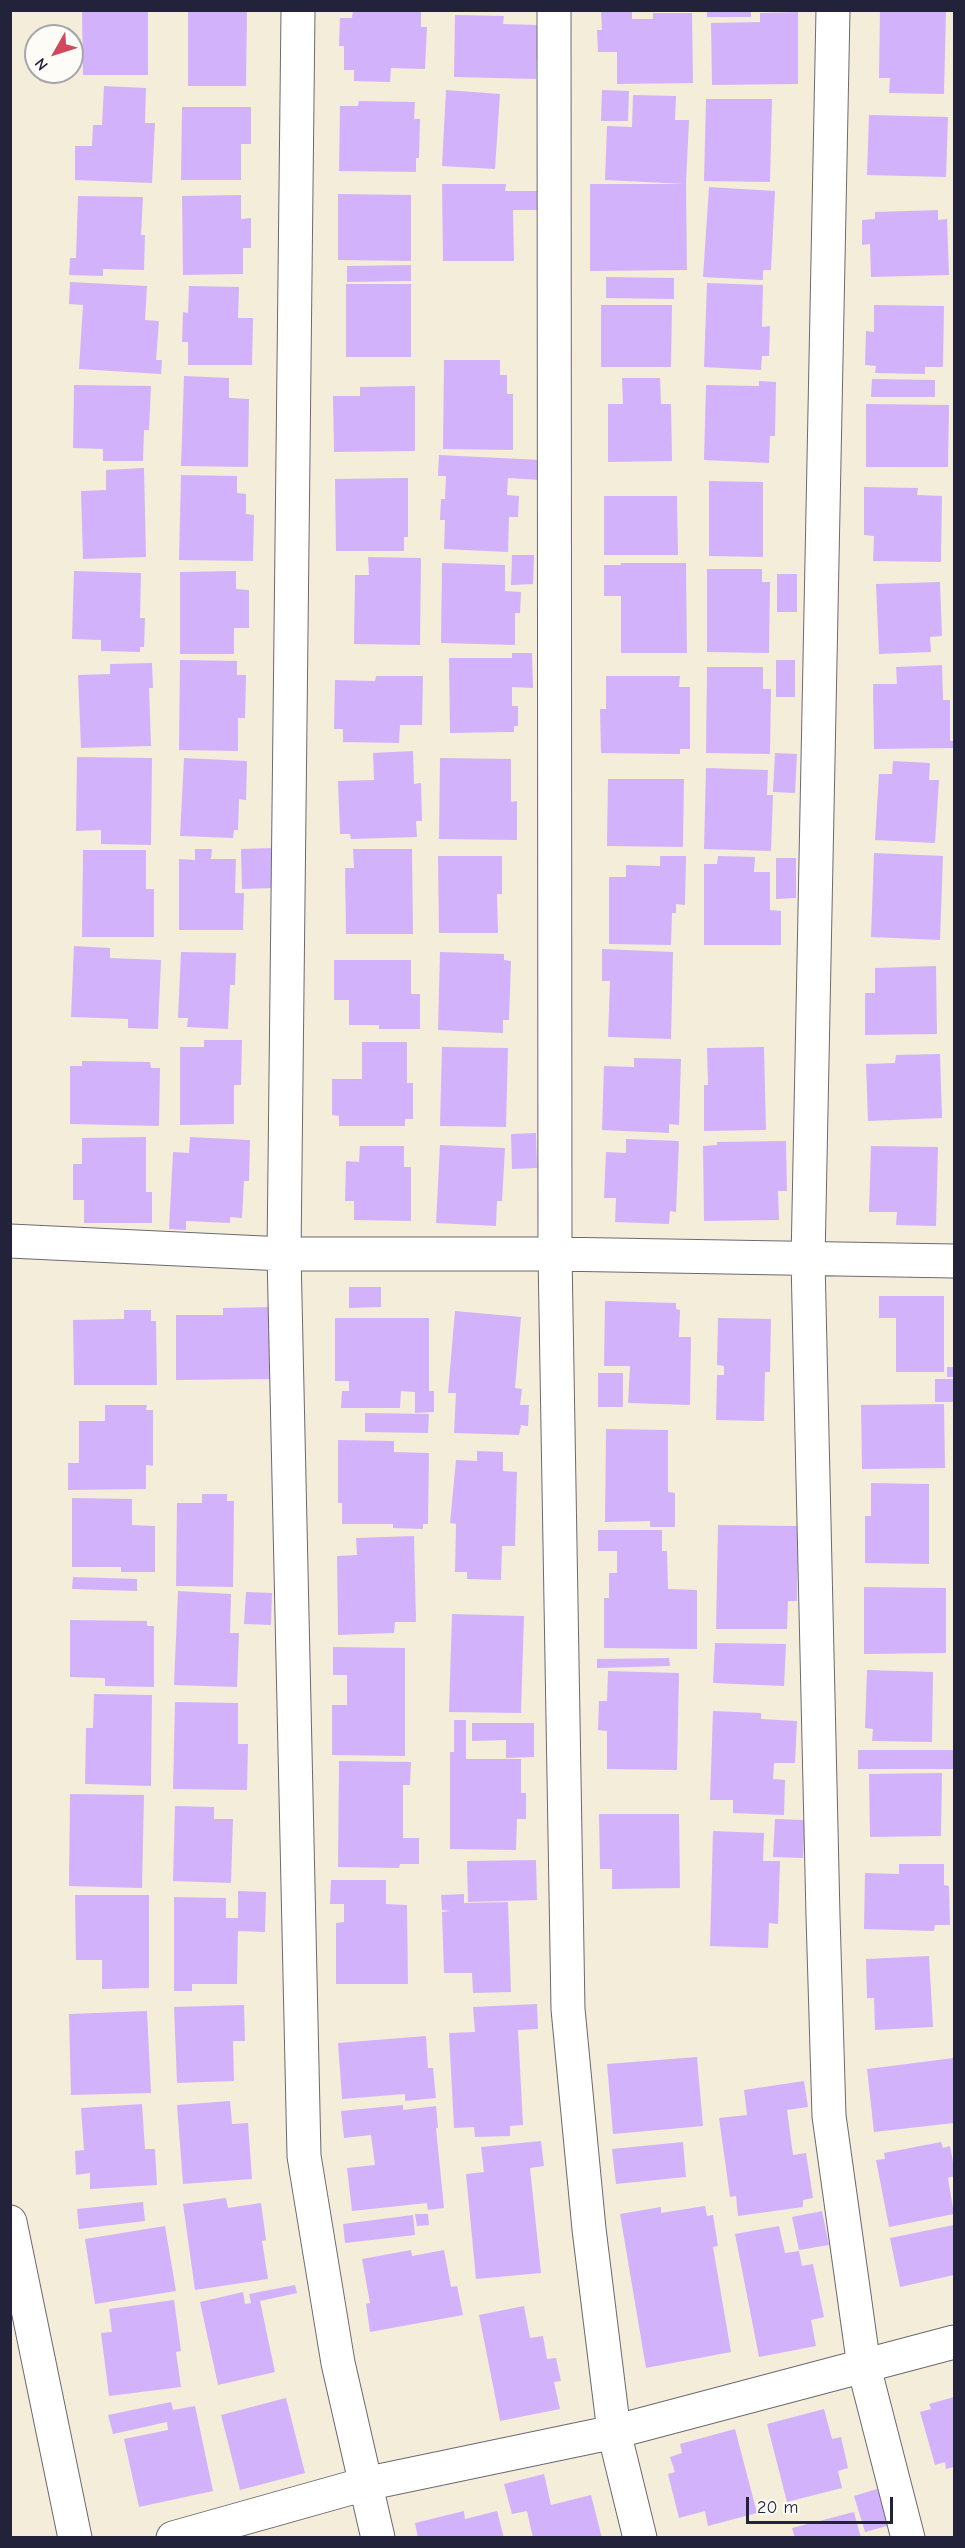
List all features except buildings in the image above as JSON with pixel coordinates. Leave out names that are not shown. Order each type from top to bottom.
[{"type":"street","points":[[298,10],[284,1254],[304,2156],[338,2363],[378,2538]]},
{"type":"street","points":[[554,10],[555,1254],[568,2009],[589,2229],[614,2432],[640,2538]]},
{"type":"street","points":[[832,10],[808,1260],[829,2116],[864,2367],[908,2538]]},
{"type":"street","points":[[10,1241],[284,1254],[555,1254],[954,1261]]},
{"type":"street","points":[[10,2222],[75,2538]]},
{"type":"street","points":[[173,2538],[365,2484],[614,2432],[954,2342]]}]
